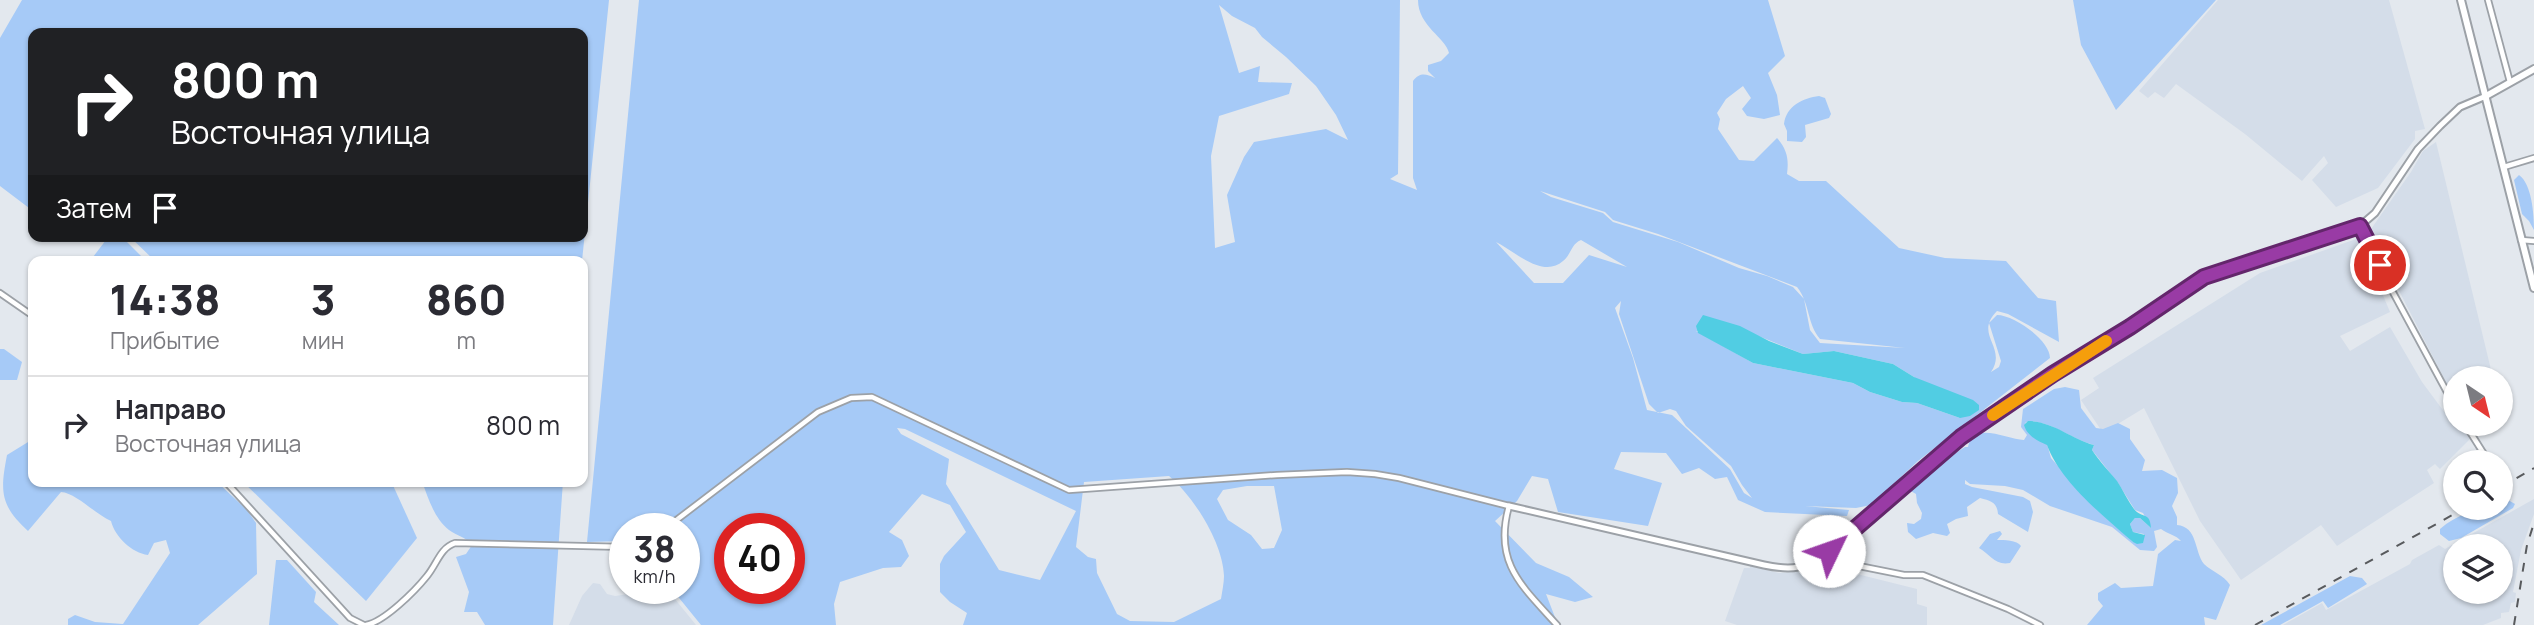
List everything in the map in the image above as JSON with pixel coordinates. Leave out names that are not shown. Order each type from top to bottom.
[{"type":"main road","points":[[2460,0],[2534,288]]},
{"type":"main road","points":[[2486,96],[2534,69]]},
{"type":"street","points":[[2488,0],[2510,82]]},
{"type":"street","points":[[686,513],[818,412],[835,403],[872,397],[1069,490],[1276,475],[1347,472],[1375,474],[1786,569],[1801,567],[1816,561],[1829,551],[1961,437],[2204,277],[2360,226],[2375,213],[2418,149],[2440,126],[2460,107],[2486,96]]},
{"type":"street","points":[[2503,167],[2534,158]]},
{"type":"street","points":[[2360,226],[2443,385]]},
{"type":"street","points":[[2521,240],[2534,241]]},
{"type":"street","points":[[0,293],[28,313]]},
{"type":"street","points":[[230,487],[350,618],[365,625],[380,620],[396,606],[427,576],[448,545],[456,542],[609,547]]},
{"type":"street","points":[[1509,506],[1504,539],[1509,565],[1521,584],[1557,625]]},
{"type":"street","points":[[1829,551],[1836,560],[1844,563],[1904,575],[1923,575],[2008,609],[2040,625]]},
{"type":"shaded area","points":[[22,0],[609,0],[588,203],[588,28],[28,28],[28,207],[0,186],[0,38]]},
{"type":"shaded area","points":[[639,0],[1400,0],[1398,174],[1390,179],[1417,190],[1413,178],[1413,81],[1423,75],[1435,78],[1428,71],[1428,65],[1441,61],[1449,53],[1422,17],[1418,0],[1768,0],[1785,56],[1768,73],[1777,95],[1780,115],[1764,119],[1747,116],[1742,109],[1751,98],[1743,86],[1726,99],[1717,113],[1720,119],[1718,129],[1739,160],[1754,161],[1777,138],[1786,154],[1787,174],[1799,181],[1826,181],[1899,248],[1945,258],[2006,261],[2038,298],[2056,301],[2059,342],[2008,314],[1997,311],[1990,322],[1997,315],[2021,324],[2038,336],[2050,358],[1918,461],[1871,505],[1856,508],[1805,506],[1849,510],[1847,516],[1765,512],[1738,500],[1727,477],[1715,479],[1699,468],[1682,474],[1666,453],[1621,452],[1614,469],[1662,483],[1648,526],[1558,512],[1548,479],[1532,476],[1517,501],[1495,521],[1536,563],[1569,577],[1593,597],[1575,602],[1546,594],[1558,625],[963,625],[967,613],[940,592],[940,564],[966,532],[950,505],[922,494],[889,532],[902,540],[909,556],[901,567],[883,568],[840,582],[834,604],[836,625],[701,625],[684,604],[700,604],[700,513],[609,513],[609,541],[587,542]],"holes":[[[1219,5],[1232,16],[1255,28],[1316,86],[1336,115],[1348,140],[1326,129],[1254,142],[1244,157],[1227,195],[1235,242],[1215,248],[1211,156],[1219,116],[1289,94],[1292,83],[1258,82],[1260,66],[1239,73]],[[1540,191],[1605,212],[1613,220],[1658,234],[1797,287],[1804,299],[1793,287],[1739,268],[1678,242],[1613,222],[1603,213]],[[1581,240],[1627,267],[1589,255],[1563,283],[1534,283],[1496,242],[1529,262],[1547,267],[1563,261]],[[1804,300],[1820,339],[1905,348],[1820,343],[1810,330]],[[1621,301],[1619,314],[1649,404],[1657,412],[1647,410],[1633,358],[1615,308]],[[1989,324],[2001,361],[1999,367],[1991,372],[1996,355],[1989,334]],[[1696,331],[1756,335],[1803,354],[1834,351],[1893,364],[1914,377],[1960,418],[1917,403],[1902,402],[1870,392],[1853,383],[1753,363]],[[1670,409],[1676,411],[1686,426],[1731,466],[1752,498],[1744,493],[1730,469],[1672,415],[1660,412]],[[897,428],[905,429],[1076,511],[1040,580],[999,570],[946,484],[949,459],[901,434]],[[1169,476],[1197,508],[1213,535],[1222,563],[1224,579],[1221,599],[1174,622],[1130,621],[1117,614],[1097,573],[1096,559],[1088,557],[1076,547],[1084,482]],[[1247,486],[1274,486],[1282,530],[1274,548],[1262,549],[1251,535],[1228,520],[1217,499],[1223,490]]]},
{"type":"shaded area","points":[[2073,0],[2216,0],[2116,110],[2081,45]]},
{"type":"shaded area","points":[[2218,0],[2389,0],[2425,129],[2415,131],[2415,139],[2378,188],[2336,207],[2312,180],[2328,163],[2324,156],[2302,181],[2245,134],[2176,84],[2164,98],[2155,92],[2148,98],[2139,91]]},
{"type":"shaded area","points":[[1819,96],[1825,98],[1831,114],[1829,118],[1805,125],[1806,137],[1802,142],[1787,141],[1784,124],[1788,112],[1801,101]]},
{"type":"shaded area","points":[[2436,142],[2490,366],[2443,366],[2443,377],[2369,232],[2423,151]]},
{"type":"shaded area","points":[[2519,175],[2529,192],[2534,230],[2522,214],[2514,180]]},
{"type":"shaded area","points":[[2359,238],[2390,312],[2340,336],[2350,351],[2390,327],[2422,382],[2443,410],[2443,436],[2468,436],[2470,439],[2459,450],[2443,450],[2443,466],[2440,469],[2435,464],[2427,470],[2434,483],[2337,546],[2321,525],[2241,580],[2200,521],[2144,408],[2103,433],[2081,400],[2099,388],[2093,378],[2260,273]]},
{"type":"shaded area","points":[[104,242],[127,242],[141,256],[94,256]]},
{"type":"shaded area","points":[[135,242],[584,242],[583,256],[150,256]]},
{"type":"shaded area","points":[[1703,315],[1740,326],[1803,354],[1834,351],[1893,364],[1914,377],[1973,400],[1979,405],[1979,410],[1960,418],[1917,403],[1902,402],[1870,392],[1853,383],[1753,363],[1698,333],[1696,326]]},
{"type":"shaded area","points":[[0,349],[22,362],[17,380],[0,380]]},
{"type":"shaded area","points":[[2065,387],[2079,390],[2081,408],[2096,428],[2103,429],[2118,423],[2130,429],[2130,439],[2145,460],[2142,471],[2162,470],[2177,478],[2178,493],[2172,506],[2177,525],[2189,530],[2204,564],[2230,585],[2216,620],[2204,617],[2205,625],[2087,625],[2103,606],[2098,600],[2098,593],[2115,583],[2121,588],[2153,586],[2158,554],[2175,540],[2181,541],[2161,529],[2154,531],[2157,547],[2154,551],[2140,550],[2112,527],[2050,506],[2023,490],[1970,484],[1965,480],[1965,484],[1972,487],[2023,497],[2030,501],[2033,512],[2028,532],[1998,514],[1993,503],[1980,498],[1967,507],[1968,516],[1947,524],[1950,533],[1947,536],[1933,533],[1916,539],[1908,532],[1907,523],[1914,524],[1921,519],[1922,513],[1916,494],[1909,490],[1921,475],[1968,447],[1976,435],[1992,433],[2024,440],[2027,435],[2021,427],[2023,409],[2054,389]],"holes":[[[2037,422],[2094,445],[2092,450],[2135,510],[2143,513],[2151,528],[2140,518],[2135,518],[2130,524],[2133,532],[2144,534],[2144,538],[2133,542],[2091,504],[2051,458],[2047,444],[2025,423]]]},
{"type":"shaded area","points":[[2028,421],[2054,427],[2094,445],[2092,450],[2117,481],[2134,509],[2149,519],[2151,528],[2140,518],[2135,518],[2130,524],[2133,532],[2145,535],[2143,543],[2133,542],[2072,485],[2047,445],[2028,432],[2024,425]]},
{"type":"shaded area","points":[[28,442],[28,487],[222,487],[247,510],[256,523],[257,574],[198,625],[68,625],[68,619],[75,615],[95,622],[123,624],[170,553],[166,540],[154,543],[148,555],[142,554],[130,548],[120,538],[111,521],[73,496],[61,492],[28,531],[12,513],[4,497],[3,479],[7,455]]},
{"type":"shaded area","points":[[248,487],[394,487],[417,538],[366,601]]},
{"type":"shaded area","points":[[424,487],[563,487],[553,625],[485,625],[477,612],[464,612],[469,592],[456,557],[466,554],[472,545],[449,530],[432,507]]},
{"type":"shaded area","points":[[2534,499],[2534,514],[2521,550],[2513,592],[2513,534],[2472,534],[2497,520],[2513,520],[2513,511]]},
{"type":"shaded area","points":[[2454,520],[2492,520],[2468,534],[2443,534],[2443,536],[2440,529]]},
{"type":"shaded area","points":[[2000,531],[2002,534],[1997,540],[2013,541],[2021,546],[2010,563],[1996,561],[1979,548],[1990,534]]},
{"type":"shaded area","points":[[2439,545],[2443,548],[2443,604],[2511,604],[2509,612],[2501,613],[2501,618],[2483,625],[2283,625],[2322,603],[2326,610]]},
{"type":"shaded area","points":[[276,560],[287,560],[316,592],[314,602],[339,625],[269,625]]},
{"type":"shaded area","points":[[1750,566],[1779,573],[1823,569],[1825,566],[1917,589],[1917,604],[1927,607],[1927,625],[1737,625],[1725,621],[1744,568]]},
{"type":"shaded area","points":[[2350,576],[2362,578],[2367,584],[2328,608],[2323,601],[2280,625],[2261,625]]},
{"type":"shaded area","points":[[593,583],[600,584],[609,594],[609,604],[679,604],[696,625],[569,625],[582,596]]},
{"type":"railway","points":[[2513,480],[2534,468]]},
{"type":"railway","points":[[2255,625],[2443,520]]},
{"type":"railway","points":[[2514,625],[2527,545],[2534,523]]},
{"type":"slow traffic","points":[[1993,415],[2106,341]]},
{"type":"route","points":[[1829,551],[1961,437],[2204,277],[2360,226],[2380,265]]}]
